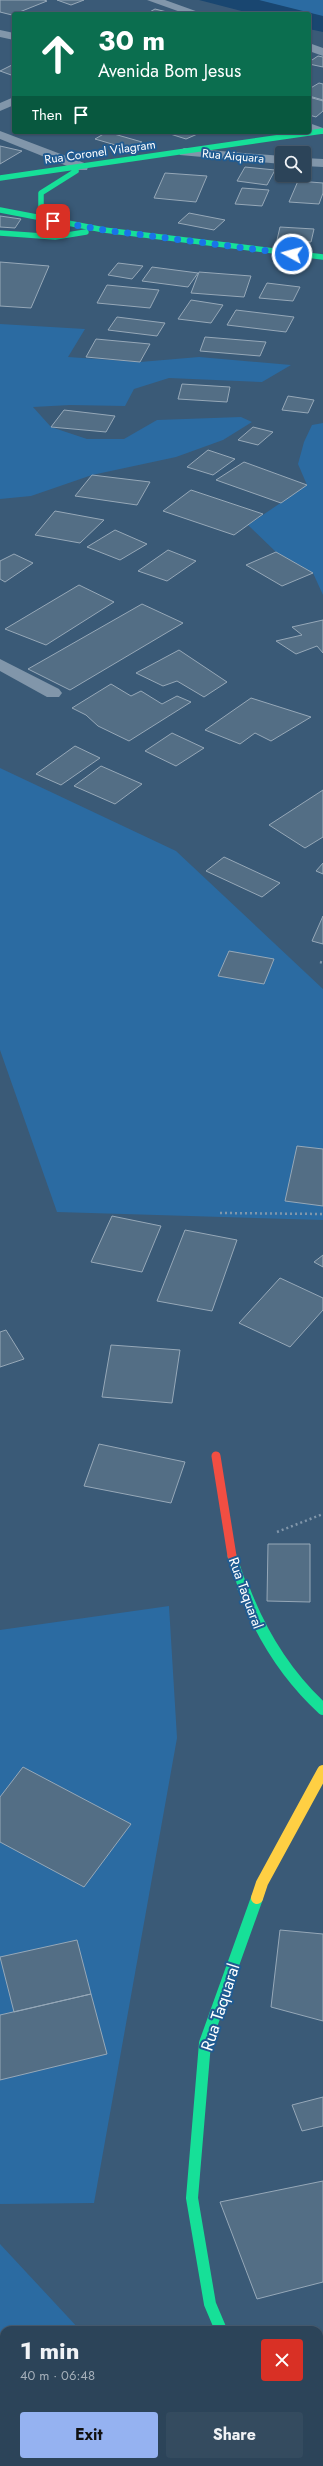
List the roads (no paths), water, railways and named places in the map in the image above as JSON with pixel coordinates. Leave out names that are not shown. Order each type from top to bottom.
[{"type":"street","points":[[153,0],[192,12]]},
{"type":"street","points":[[0,33],[12,36]]},
{"type":"street","points":[[311,48],[323,52]]},
{"type":"street","points":[[0,107],[12,102]]},
{"type":"street","name":"Rua Coronel Vilagram","points":[[0,178],[184,152],[294,134]]},
{"type":"street","points":[[0,135],[82,167]]},
{"type":"street","name":"Rua Aiquara","points":[[184,152],[275,159]]},
{"type":"street","points":[[311,162],[323,163]]},
{"type":"street","points":[[41,218],[42,193],[82,167]]},
{"type":"street","points":[[0,210],[104,230],[323,257]]},
{"type":"street","points":[[0,233],[55,237],[104,230]]},
{"type":"street","points":[[0,664],[53,693]]},
{"type":"street","name":"Rua Taquaral","points":[[216,1456],[231,1552],[261,1634],[287,1674],[313,1702],[323,1709]]},
{"type":"street","name":"Rua Taquaral","points":[[219,2326],[210,2304],[192,2198],[205,2043],[262,1884],[323,1771]]}]
